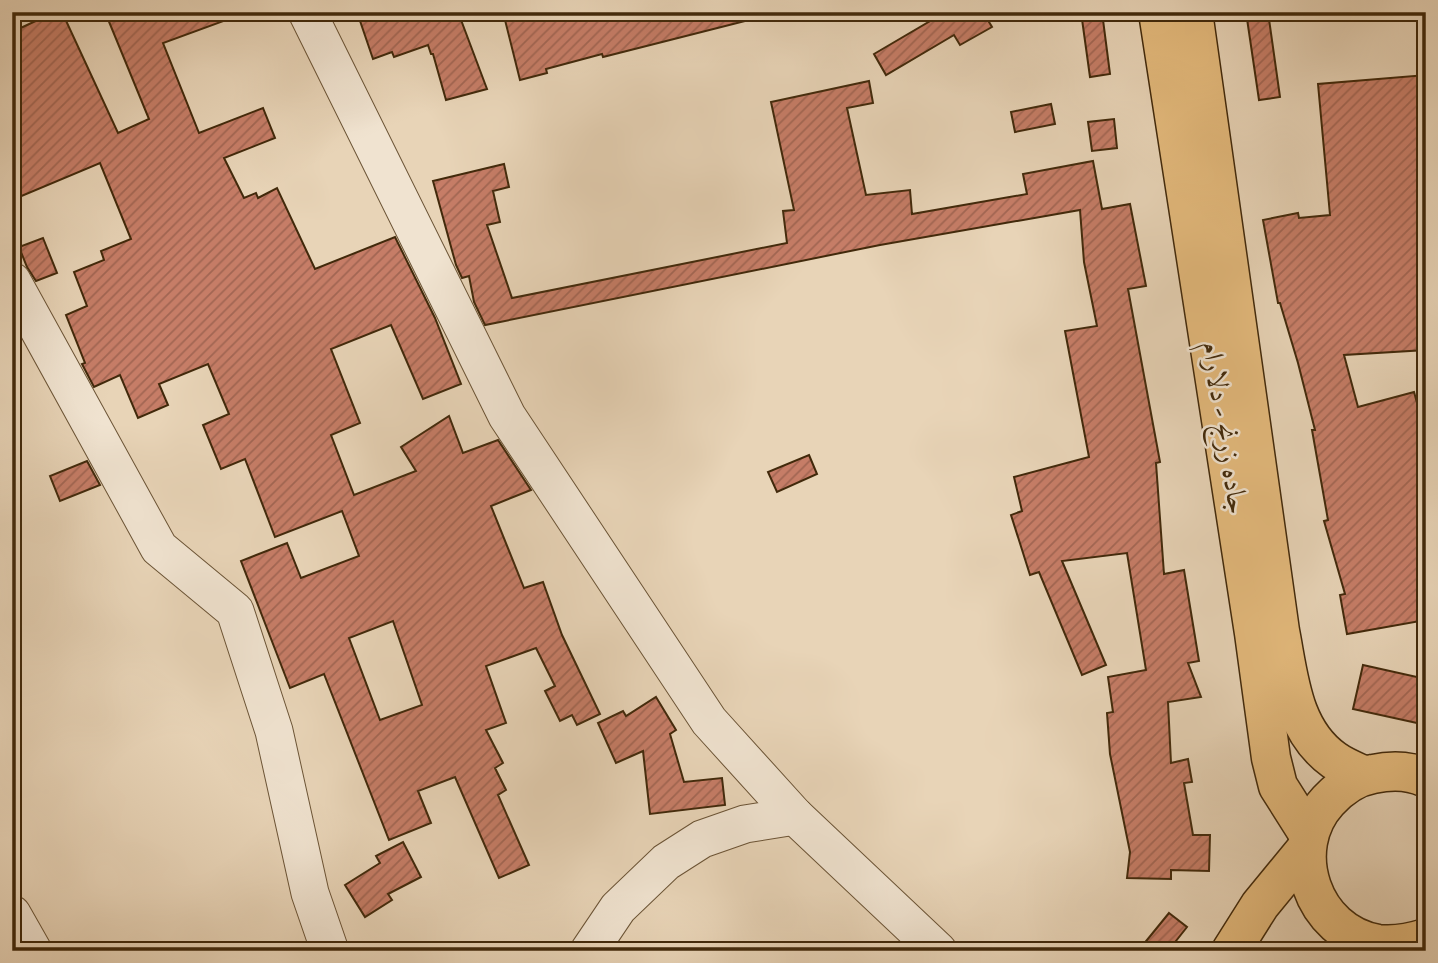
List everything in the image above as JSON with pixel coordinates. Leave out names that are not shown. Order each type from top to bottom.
[{"type":"highway","name":"جاده زرنج - دلارام","points":[[1158,12],[1271,758],[1278,786],[1308,842]]},
{"type":"highway","name":"جاده زرنج - دلارام","points":[[1193,12],[1280,631],[1295,707],[1310,737],[1333,760],[1363,775]]},
{"type":"highway","points":[[1231,951],[1260,905],[1308,842],[1320,810],[1339,789],[1363,775],[1390,770],[1426,778]]},
{"type":"highway","points":[[1308,842],[1307,875],[1316,899],[1332,920],[1352,935],[1376,944],[1402,945],[1426,938]]},
{"type":"street","points":[[307,12],[507,416],[709,721],[795,816],[938,951]]},
{"type":"street","points":[[12,281],[159,548],[235,611],[274,731],[310,892],[330,951]]},
{"type":"street","points":[[589,951],[618,908],[666,862],[702,839],[745,824],[795,816]]},
{"type":"street","points":[[12,914],[33,951]]},
{"type":"building","points":[[55,12],[62,12],[118,133],[149,119],[105,12],[239,12],[240,15],[163,43],[199,133],[263,108],[275,138],[224,158],[244,198],[256,193],[258,198],[277,188],[315,269],[395,237],[435,318],[461,384],[423,399],[391,325],[331,349],[360,423],[331,435],[354,495],[416,471],[401,447],[449,416],[463,453],[498,440],[531,490],[491,506],[524,588],[543,582],[562,635],[600,714],[577,725],[572,715],[560,721],[545,691],[555,686],[536,648],[486,666],[506,723],[486,730],[503,763],[495,768],[506,790],[498,795],[529,865],[499,878],[455,777],[418,791],[431,823],[389,840],[324,674],[290,688],[241,561],[287,543],[301,578],[359,556],[342,511],[275,537],[245,459],[221,469],[203,425],[229,414],[208,364],[159,384],[168,405],[138,418],[120,375],[94,387],[82,364],[85,363],[66,315],[87,306],[74,272],[104,260],[101,251],[131,239],[100,163],[12,200],[12,32]],"holes":[[[393,621],[422,705],[380,720],[349,638]]]},
{"type":"building","points":[[357,12],[458,12],[487,89],[446,100],[428,45],[394,57],[392,52],[373,59]]},
{"type":"building","points":[[503,12],[748,12],[749,20],[603,57],[602,54],[546,69],[547,73],[520,80]]},
{"type":"building","points":[[940,12],[995,12],[986,17],[992,27],[960,45],[954,35],[886,75],[874,54],[942,14]]},
{"type":"building","points":[[1081,12],[1102,12],[1110,74],[1090,77]]},
{"type":"building","points":[[1246,12],[1268,12],[1280,97],[1259,100]]},
{"type":"building","points":[[1426,75],[1426,350],[1344,355],[1358,407],[1414,392],[1426,435],[1426,620],[1347,634],[1340,595],[1345,594],[1324,521],[1328,520],[1312,430],[1315,430],[1298,363],[1278,303],[1263,220],[1298,213],[1299,218],[1330,215],[1318,84]]},
{"type":"building","points":[[869,81],[873,103],[847,108],[866,195],[910,190],[912,214],[1027,194],[1023,174],[1093,161],[1102,209],[1130,204],[1146,286],[1128,289],[1160,462],[1156,463],[1164,574],[1184,570],[1199,661],[1188,663],[1201,697],[1168,702],[1171,763],[1188,759],[1192,782],[1184,783],[1193,835],[1210,835],[1209,871],[1171,870],[1171,879],[1127,878],[1130,852],[1110,754],[1107,713],[1113,712],[1108,677],[1146,670],[1127,553],[1062,561],[1106,665],[1082,675],[1039,572],[1030,575],[1011,515],[1022,511],[1014,477],[1089,457],[1065,331],[1097,326],[1084,262],[1080,210],[880,245],[485,325],[474,302],[469,276],[462,278],[456,265],[433,181],[504,164],[509,187],[493,191],[500,222],[487,225],[512,298],[787,243],[783,211],[794,210],[771,102]]},
{"type":"building","points":[[1051,104],[1055,124],[1015,132],[1011,112]]},
{"type":"building","points":[[1114,119],[1117,148],[1092,151],[1088,122]]},
{"type":"building","points":[[43,238],[57,273],[36,281],[19,247]]},
{"type":"building","points":[[809,455],[817,474],[777,492],[768,472]]},
{"type":"building","points":[[87,461],[100,485],[60,501],[50,476]]},
{"type":"building","points":[[1363,665],[1426,679],[1426,725],[1353,709]]},
{"type":"building","points":[[656,697],[676,730],[670,734],[684,782],[722,778],[725,805],[650,814],[643,751],[616,763],[598,723],[623,711],[626,716]]},
{"type":"building","points":[[403,842],[421,877],[388,894],[392,900],[365,917],[345,885],[380,863],[376,856]]},
{"type":"building","points":[[1169,913],[1187,927],[1168,951],[1138,951]]}]
